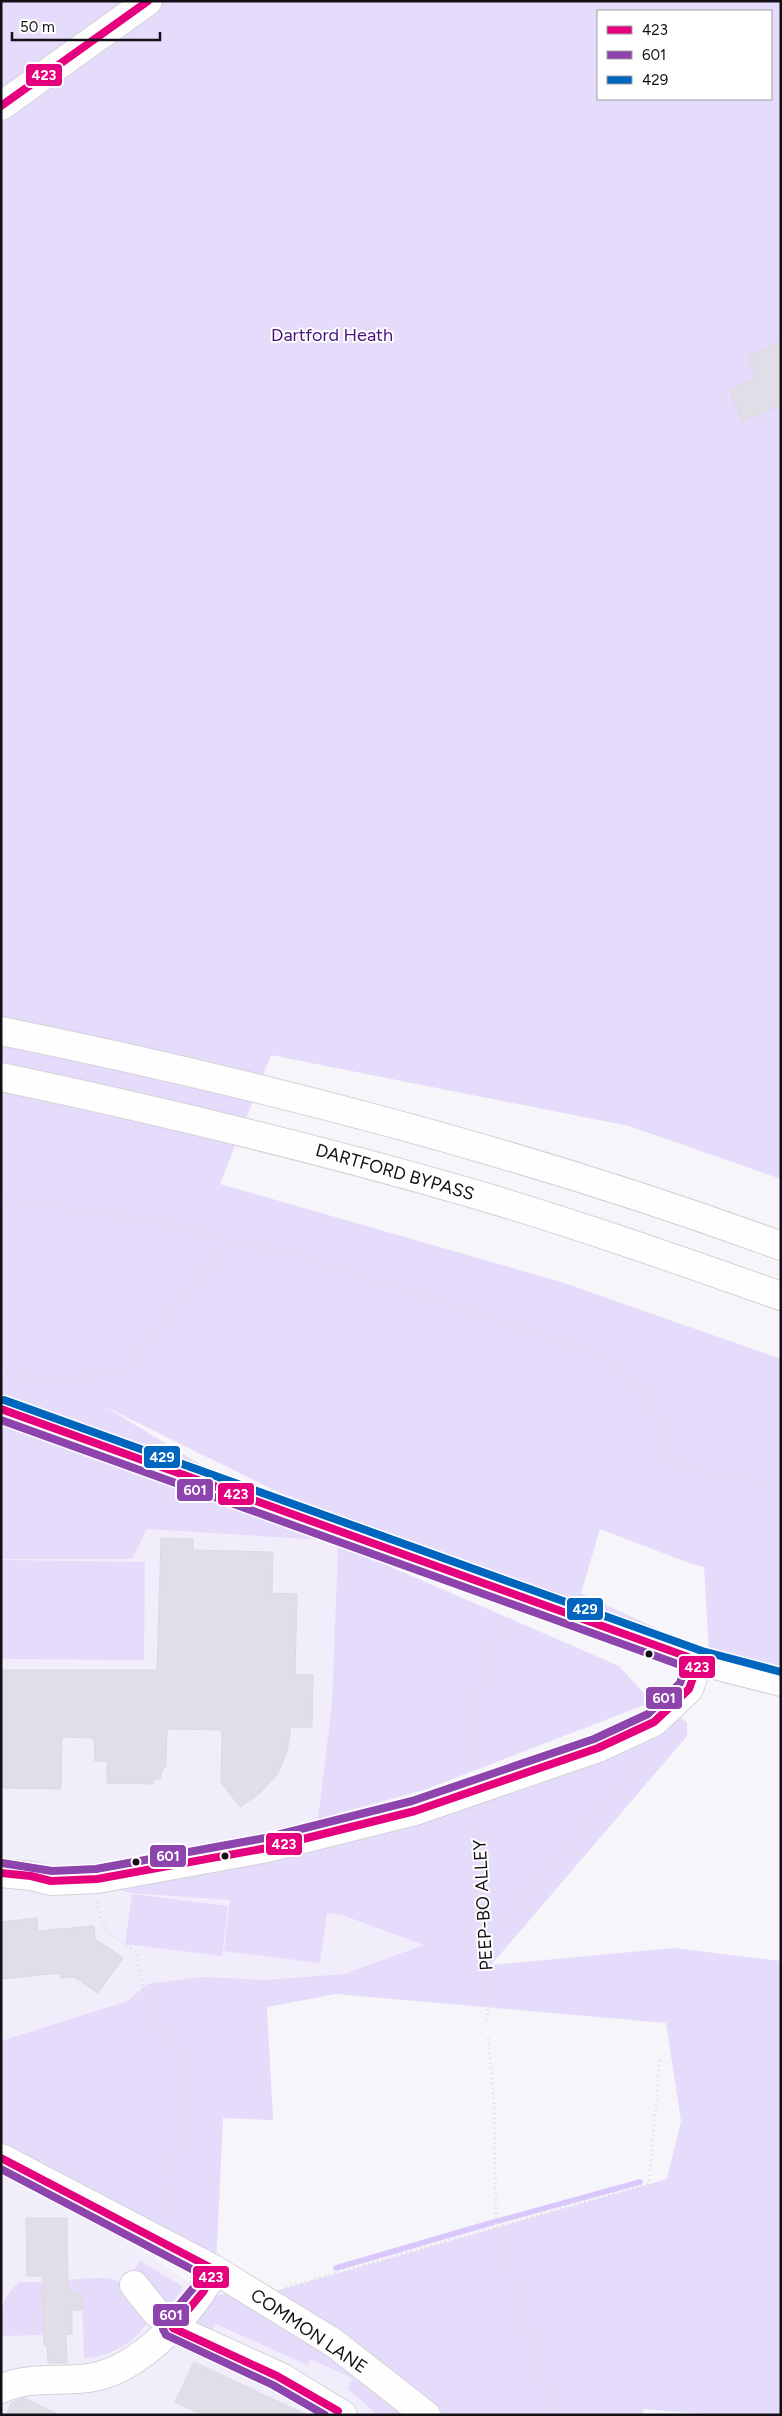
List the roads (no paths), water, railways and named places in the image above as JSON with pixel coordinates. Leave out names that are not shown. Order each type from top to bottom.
[{"type":"main road","points":[[1,106],[148,1]]},
{"type":"main road","points":[[1,1031],[127,1057],[315,1102],[465,1144],[604,1187],[781,1246]]},
{"type":"main road","name":"DARTFORD BYPASS","points":[[1,1077],[148,1108],[302,1146],[465,1191],[626,1242],[781,1296]]},
{"type":"main road","points":[[1,1409],[699,1661],[781,1682]]},
{"type":"main road","points":[[8,1873],[51,1881],[91,1879],[267,1848],[415,1811],[598,1748],[654,1722],[690,1687],[699,1661]]},
{"type":"main road","name":"COMMON LANE","points":[[1,2158],[215,2270],[334,2343],[426,2415]]},
{"type":"main road","points":[[1,2390],[10,2385],[90,2378],[114,2371],[136,2358],[173,2328],[203,2292],[215,2270]]},
{"type":"main road","points":[[134,2285],[154,2310],[173,2328],[272,2373],[343,2415]]},
{"type":"main road","points":[[79,2360],[114,2371]]},
{"type":"waterway","points":[[498,2221],[640,2182]]},
{"type":"waterway","points":[[336,2268],[494,2222]]},
{"type":"park label","name":"Dartford Heath","points":[[332,335]]}]
